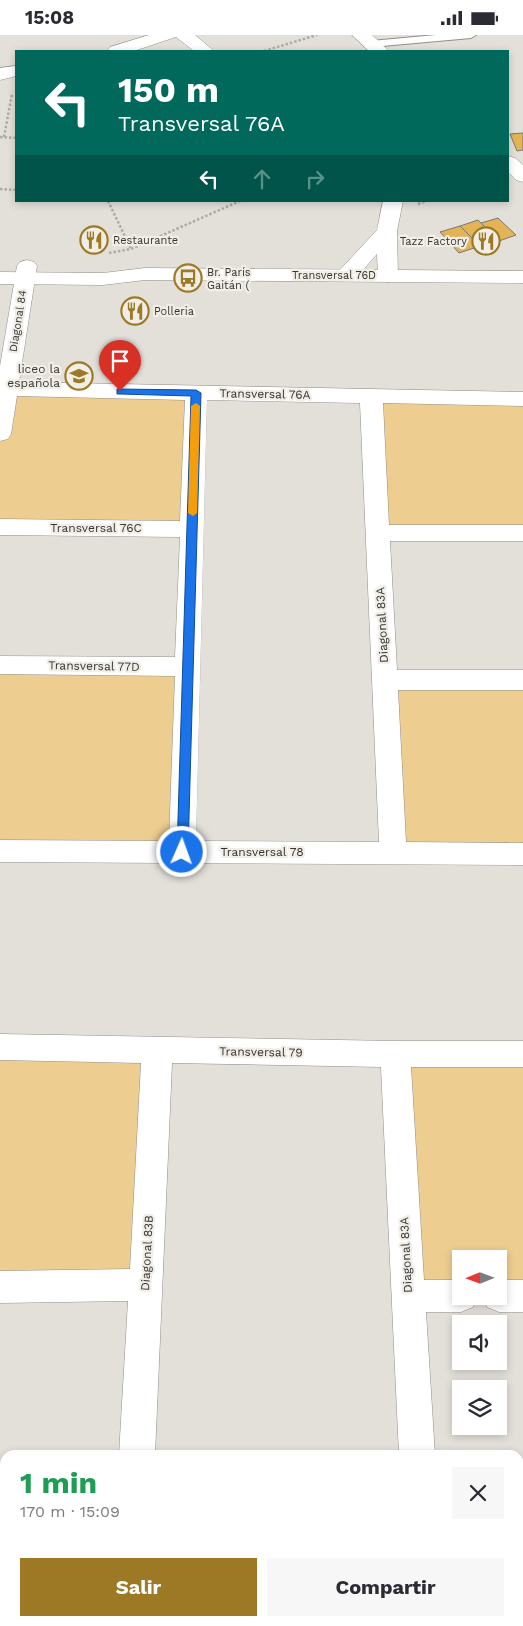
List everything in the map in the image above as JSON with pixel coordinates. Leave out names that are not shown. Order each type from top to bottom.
[{"type":"street","points":[[119,50],[168,35]]},
{"type":"street","points":[[183,35],[204,50]]},
{"type":"street","points":[[0,73],[15,71]]},
{"type":"street","points":[[388,276],[387,231],[393,202]]},
{"type":"street","points":[[346,275],[387,231]]},
{"type":"street","name":"Transversal 76D","points":[[0,266],[26,272],[103,279],[145,274],[523,277]]},
{"type":"street","name":"Transversal 76D","points":[[0,278],[26,272]]},
{"type":"street","name":"Diagonal 84","points":[[0,434],[26,272]]},
{"type":"street","name":"Transversal 76A","points":[[7,389],[523,399]]},
{"type":"street","points":[[182,852],[196,393]]},
{"type":"street","name":"Diagonal 83A","points":[[371,396],[394,853]]},
{"type":"street","name":"Transversal 76C","points":[[0,527],[192,529]]},
{"type":"street","points":[[377,533],[523,533]]},
{"type":"street","name":"Transversal 77D","points":[[0,665],[188,667]]},
{"type":"street","points":[[385,680],[523,680]]},
{"type":"street","name":"Transversal 78","points":[[0,851],[523,854]]},
{"type":"street","name":"Transversal 79","points":[[0,1047],[395,1054],[523,1054]]},
{"type":"street","name":"Diagonal 83B","points":[[137,1450],[157,1050]]},
{"type":"street","name":"Diagonal 83A","points":[[395,1054],[417,1450]]},
{"type":"street","points":[[0,1287],[146,1285]]},
{"type":"street","points":[[409,1296],[452,1295]]},
{"type":"street","points":[[508,1295],[523,1295]]},
{"type":"lane","points":[[370,43],[471,35]]},
{"type":"path","points":[[267,50],[317,35]]},
{"type":"path","points":[[4,137],[13,90]]},
{"type":"path","points":[[0,137],[15,138]]},
{"type":"path","points":[[0,189],[15,190]]},
{"type":"path","points":[[108,202],[145,274]]},
{"type":"path","points":[[110,253],[132,249],[238,202]]},
{"type":"shaded area","points":[[7,389],[196,393],[192,529],[0,527],[0,434]]},
{"type":"shaded area","points":[[371,396],[523,399],[523,533],[377,533]]},
{"type":"shaded area","points":[[0,665],[188,667],[182,852],[0,851]]},
{"type":"shaded area","points":[[385,680],[523,680],[523,854],[393,853]]},
{"type":"shaded area","points":[[0,1047],[157,1050],[145,1285],[0,1287]]},
{"type":"shaded area","points":[[395,1054],[523,1054],[523,1296],[508,1296],[508,1250],[452,1250],[452,1296],[409,1296]]},
{"type":"building","points":[[523,133],[523,150],[517,151],[510,134]]},
{"type":"building","points":[[498,218],[516,235],[499,241],[481,223]]},
{"type":"building","points":[[478,220],[499,241],[480,246],[460,226]]},
{"type":"building","points":[[460,226],[480,246],[459,253],[440,232]]},
{"type":"slow traffic","points":[[193,513],[196,406]]},
{"type":"place","name":"Restaurante","points":[[94,240]]},
{"type":"place","name":"Tazz Factory","points":[[486,241]]},
{"type":"place","name":"Br. París Gaitán (","points":[[188,278]]},
{"type":"place","name":"Polleria","points":[[135,311]]},
{"type":"place","name":"liceo la española","points":[[79,376]]},
{"type":"route","points":[[120,391],[196,393],[182,852]]}]
